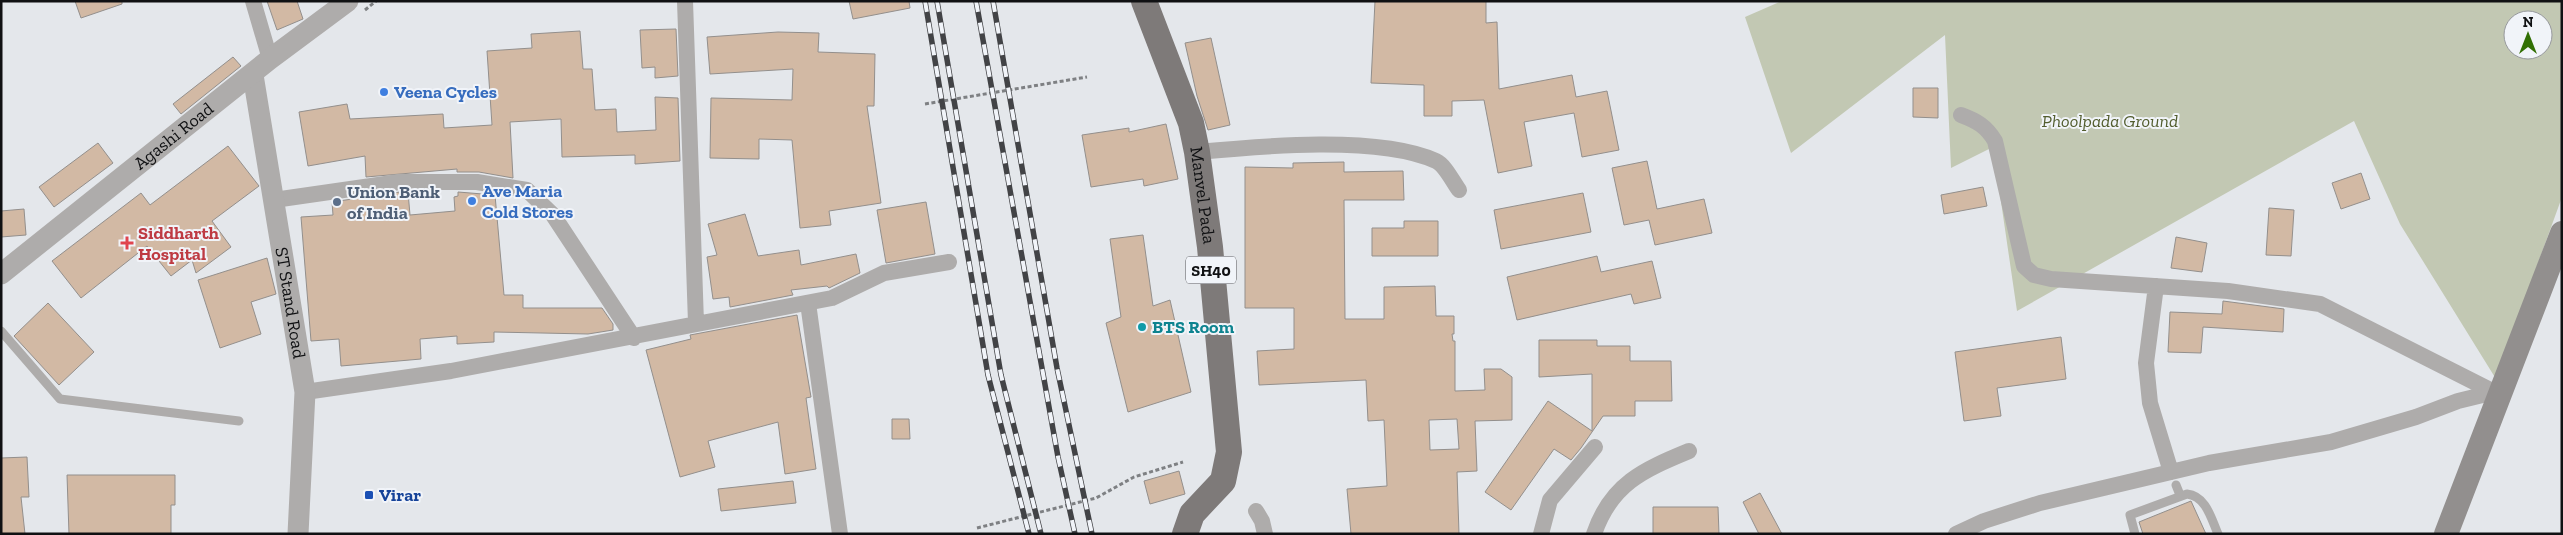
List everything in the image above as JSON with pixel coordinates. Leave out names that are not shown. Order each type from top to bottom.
[{"type":"main road","name":"Manvel Pada","points":[[1144,1],[1191,123],[1197,152],[1210,247],[1229,452],[1223,481],[1192,514],[1184,534]]},
{"type":"main road","points":[[2446,534],[2562,232]]},
{"type":"main road","points":[[2460,534],[2501,392],[2562,260]]},
{"type":"street","points":[[253,1],[270,60]]},
{"type":"street","name":"Agashi Road","points":[[1,274],[270,60],[348,1]]},
{"type":"street","points":[[685,1],[696,323]]},
{"type":"street","name":"ST Stand Road","points":[[253,74],[305,392],[298,534]]},
{"type":"street","points":[[1961,115],[1978,121],[1989,131],[1995,141],[2024,266],[2034,275],[2051,279],[2228,291],[2320,304],[2501,392]]},
{"type":"street","points":[[1197,152],[1246,148],[1324,146],[1396,149],[1438,162],[1460,190]]},
{"type":"street","points":[[274,200],[399,182],[477,182],[527,190],[553,215],[634,338]]},
{"type":"street","points":[[305,392],[452,371],[634,338],[696,323],[832,298],[884,273],[949,262]]},
{"type":"street","points":[[2156,286],[2146,363],[2150,402],[2174,479]]},
{"type":"street","points":[[808,302],[840,534]]},
{"type":"street","points":[[1956,534],[1984,521],[2040,503],[2174,479],[2331,442],[2416,417],[2458,401],[2501,392]]},
{"type":"street","points":[[1541,534],[1550,500],[1595,447]]},
{"type":"street","points":[[1594,534],[1605,511],[1627,481],[1650,467],[1689,451]]},
{"type":"street","points":[[1256,511],[1262,520],[1265,534]]},
{"type":"lane","points":[[1,331],[60,399],[239,420]]},
{"type":"lane","points":[[2174,479],[2180,495]]},
{"type":"lane","points":[[2135,534],[2130,516],[2180,495],[2194,494],[2200,498],[2218,534]]},
{"type":"path","points":[[925,104],[1087,77]]},
{"type":"path","points":[[977,528],[1096,498],[1134,477],[1182,462]]},
{"type":"green space","name":"Phoolpada Ground","points":[[1782,1],[2562,1],[2562,197],[2496,379],[2400,224],[2354,121],[2017,311],[1993,147],[1951,168],[1945,35],[1791,153],[1745,17]]},
{"type":"building","points":[[75,1],[122,1],[122,4],[81,18]]},
{"type":"building","points":[[267,1],[297,1],[303,19],[277,30]]},
{"type":"building","points":[[849,1],[909,1],[910,8],[853,19]]},
{"type":"building","points":[[1375,1],[1486,1],[1486,23],[1497,22],[1499,89],[1572,75],[1576,97],[1607,91],[1619,150],[1582,157],[1574,113],[1524,122],[1532,166],[1498,173],[1484,100],[1452,101],[1452,116],[1424,116],[1424,85],[1371,83]]},
{"type":"building","points":[[676,29],[678,76],[655,78],[655,67],[642,68],[640,30]]},
{"type":"building","points":[[580,31],[583,69],[592,69],[595,110],[616,109],[617,132],[656,130],[655,97],[678,98],[680,161],[635,164],[635,155],[562,157],[561,119],[510,122],[513,178],[479,172],[457,172],[457,169],[366,177],[365,156],[308,166],[299,112],[347,104],[350,119],[443,114],[444,128],[492,125],[487,51],[532,48],[531,34]]},
{"type":"building","points":[[778,32],[819,33],[818,52],[875,54],[874,106],[867,106],[881,203],[829,211],[831,225],[800,228],[792,140],[759,139],[759,159],[710,158],[711,98],[792,100],[793,69],[710,74],[707,37]]},
{"type":"building","points":[[1211,38],[1230,125],[1208,130],[1197,96],[1185,43]]},
{"type":"building","points":[[233,57],[241,66],[181,114],[173,104]]},
{"type":"building","points":[[1913,88],[1938,88],[1938,118],[1913,117]]},
{"type":"building","points":[[1166,124],[1178,179],[1144,186],[1143,179],[1091,187],[1082,135],[1129,128],[1129,132]]},
{"type":"building","points":[[98,143],[113,163],[54,207],[39,187]]},
{"type":"building","points":[[228,146],[259,186],[212,221],[231,247],[196,273],[192,260],[171,276],[147,246],[81,298],[52,261],[141,193],[150,205]]},
{"type":"building","points":[[1647,161],[1657,209],[1704,199],[1712,233],[1655,245],[1649,220],[1624,225],[1612,168]]},
{"type":"building","points":[[1344,162],[1344,172],[1403,171],[1404,200],[1344,200],[1345,319],[1384,319],[1384,287],[1435,286],[1436,316],[1454,316],[1454,334],[1452,334],[1453,341],[1455,341],[1455,391],[1485,390],[1484,369],[1501,369],[1512,377],[1512,420],[1475,421],[1477,471],[1457,472],[1459,534],[1351,534],[1347,489],[1387,486],[1384,420],[1368,421],[1366,380],[1259,385],[1257,351],[1294,349],[1294,308],[1245,308],[1245,167],[1293,168],[1293,163]],"holes":[[[1457,419],[1459,449],[1430,450],[1429,420]]]},
{"type":"building","points":[[2361,173],[2370,199],[2341,209],[2332,183]]},
{"type":"building","points":[[1983,187],[1987,206],[1944,214],[1941,195]]},
{"type":"building","points":[[408,192],[410,215],[455,211],[454,197],[458,196],[458,192],[495,195],[504,295],[523,295],[523,308],[602,308],[613,324],[613,330],[588,334],[494,332],[494,342],[457,344],[457,336],[420,339],[421,359],[341,366],[339,339],[311,341],[301,217],[333,215],[332,202]]},
{"type":"building","points":[[1583,193],[1591,232],[1501,249],[1494,210]]},
{"type":"building","points":[[926,202],[935,254],[886,263],[877,210]]},
{"type":"building","points":[[2269,208],[2294,210],[2291,256],[2266,255]]},
{"type":"building","points":[[24,209],[26,235],[1,237],[1,211]]},
{"type":"building","points":[[745,214],[758,256],[799,250],[801,265],[856,254],[860,273],[829,288],[827,286],[791,290],[793,295],[730,307],[729,297],[713,299],[707,257],[717,255],[708,224]]},
{"type":"building","points":[[1404,221],[1438,221],[1438,256],[1372,256],[1372,228],[1404,228]]},
{"type":"building","points":[[1143,235],[1153,306],[1170,300],[1191,392],[1128,412],[1106,323],[1121,317],[1110,239]]},
{"type":"building","points":[[2176,237],[2207,243],[2202,272],[2171,268]]},
{"type":"building","points":[[1597,256],[1601,272],[1652,261],[1661,298],[1634,304],[1631,294],[1517,320],[1507,277]]},
{"type":"building","points":[[267,258],[276,294],[251,302],[261,334],[220,348],[198,280]]},
{"type":"building","points":[[2223,301],[2284,309],[2283,332],[2203,327],[2201,353],[2168,352],[2170,312],[2222,314]]},
{"type":"building","points":[[48,303],[94,352],[59,385],[14,336]]},
{"type":"building","points":[[797,315],[811,397],[806,398],[816,469],[785,474],[778,422],[708,441],[715,467],[680,477],[646,350],[691,339],[690,335]]},
{"type":"building","points":[[2061,337],[2066,379],[1997,388],[2001,416],[1964,421],[1955,352]]},
{"type":"building","points":[[1539,340],[1597,340],[1597,346],[1630,346],[1630,361],[1671,361],[1672,401],[1635,401],[1635,416],[1603,416],[1571,460],[1554,449],[1511,510],[1485,492],[1548,401],[1592,431],[1592,374],[1539,377]]},
{"type":"building","points":[[892,419],[909,419],[910,439],[892,439]]},
{"type":"building","points":[[27,457],[29,497],[21,497],[25,534],[1,534],[1,458]]},
{"type":"building","points":[[1179,471],[1185,494],[1150,504],[1144,481]]},
{"type":"building","points":[[67,475],[175,475],[175,505],[171,505],[171,534],[69,534]]},
{"type":"building","points":[[793,481],[796,503],[721,511],[718,489]]},
{"type":"building","points":[[1760,493],[1782,534],[1759,534],[1743,502]]},
{"type":"building","points":[[2191,501],[2206,534],[2143,534],[2139,522]]},
{"type":"building","points":[[1653,507],[1718,507],[1719,534],[1653,534]]},
{"type":"railway","points":[[925,1],[988,375],[1029,534]]},
{"type":"railway","points":[[937,1],[1001,375],[1041,534]]},
{"type":"railway","points":[[976,1],[1058,457],[1075,534]]},
{"type":"railway","points":[[993,1],[1057,368],[1092,534]]},
{"type":"place","name":"Veena Cycles","points":[[384,92]]},
{"type":"place","name":"Ave Maria Cold Stores","points":[[472,201]]},
{"type":"place","name":"Union Bank of India","points":[[337,202]]},
{"type":"place","name":"Siddharth Hospital","points":[[127,243]]},
{"type":"place","name":"BTS Room","points":[[1142,327]]},
{"type":"place","name":"Virar","points":[[369,495]]}]
